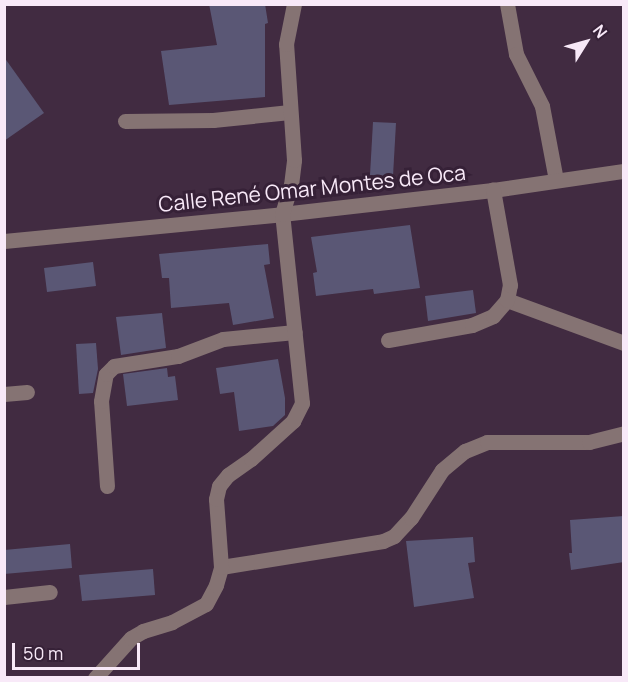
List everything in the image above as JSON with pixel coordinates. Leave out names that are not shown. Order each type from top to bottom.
[{"type":"street","points":[[95,678],[130,638],[143,631],[172,622],[206,604],[216,585],[221,567],[216,499],[219,486],[293,421],[302,403],[282,214],[291,185],[294,159],[286,44],[294,4]]},
{"type":"street","points":[[507,4],[516,54],[542,106],[556,180]]},
{"type":"street","points":[[125,121],[213,120],[290,112]]},
{"type":"street","name":"Calle René Omar Montes de Oca","points":[[4,241],[282,214],[493,190],[624,171]]},
{"type":"street","points":[[388,340],[471,325],[493,316],[507,300],[510,285],[493,190]]},
{"type":"street","points":[[507,300],[624,343]]},
{"type":"street","points":[[107,486],[101,401],[106,374],[114,366],[178,356],[223,339],[295,332]]},
{"type":"street","points":[[4,394],[27,392]]},
{"type":"street","points":[[221,567],[383,541],[394,536],[411,518],[442,470],[465,452],[487,442],[589,442],[624,434]]},
{"type":"street","points":[[4,597],[50,592]]},
{"type":"building","points":[[209,4],[265,4],[268,23],[265,24],[265,97],[169,105],[161,51],[217,45]]},
{"type":"building","points":[[4,57],[44,113],[4,141]]},
{"type":"building","points":[[373,122],[396,123],[393,176],[370,175]]},
{"type":"building","points":[[410,225],[420,288],[374,294],[373,289],[316,296],[313,273],[317,272],[311,237]]},
{"type":"building","points":[[268,244],[270,264],[264,265],[274,318],[233,325],[229,303],[171,308],[169,278],[162,278],[159,254]]},
{"type":"building","points":[[93,262],[96,286],[47,292],[44,268]]},
{"type":"building","points":[[473,290],[476,313],[428,321],[425,296]]},
{"type":"building","points":[[162,313],[166,348],[121,355],[116,317]]},
{"type":"building","points":[[96,343],[98,369],[93,393],[79,394],[76,344]]},
{"type":"building","points":[[278,359],[285,398],[285,415],[273,426],[239,431],[234,392],[220,394],[216,368]]},
{"type":"building","points":[[167,368],[168,377],[175,376],[178,400],[127,406],[123,374]]},
{"type":"building","points":[[624,516],[624,562],[571,570],[570,520]]},
{"type":"building","points":[[473,537],[475,562],[468,563],[474,598],[414,607],[406,541]]},
{"type":"building","points":[[70,544],[72,568],[4,574],[4,550]]},
{"type":"building","points":[[153,569],[155,595],[82,601],[79,575]]}]
